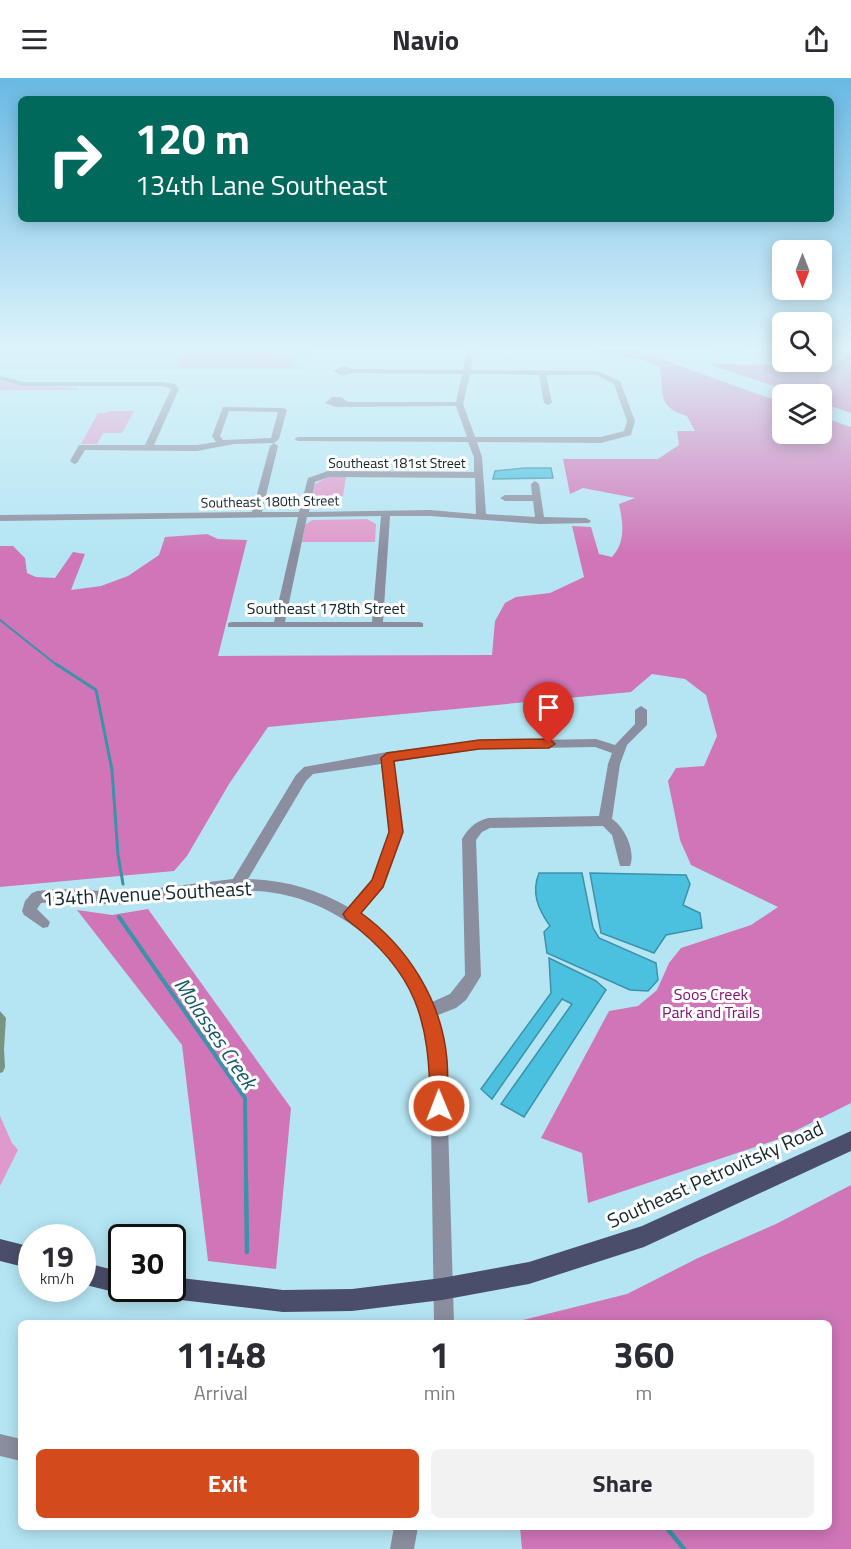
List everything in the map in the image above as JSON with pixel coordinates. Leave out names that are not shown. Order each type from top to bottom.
[{"type":"main road","name":"Southeast Petrovitsky Road","points":[[186,1290],[283,1301],[352,1299],[442,1289],[529,1273],[644,1236],[851,1141]]},
{"type":"main road","points":[[0,1250],[18,1254]]},
{"type":"street","points":[[148,447],[163,416]]},
{"type":"street","points":[[220,443],[216,436],[224,416]]},
{"type":"street","points":[[256,516],[282,416]]},
{"type":"street","points":[[463,416],[478,457],[481,516]]},
{"type":"street","points":[[298,439],[601,440],[628,433],[631,421],[629,416]]},
{"type":"street","points":[[74,461],[81,447],[197,448],[220,443],[275,443]]},
{"type":"street","name":"Southeast 181st Street","points":[[302,513],[308,483],[315,477],[328,474],[480,475]]},
{"type":"street","points":[[536,484],[540,521]]},
{"type":"street","points":[[505,498],[537,498]]},
{"type":"street","points":[[279,625],[302,513]]},
{"type":"street","points":[[377,625],[386,513]]},
{"type":"street","name":"Southeast 180th Street","points":[[0,518],[386,513],[481,516],[540,521],[586,521]]},
{"type":"street","name":"Southeast 178th Street","points":[[232,625],[419,625]]},
{"type":"street","points":[[605,821],[614,764],[622,743],[640,725],[641,710]]},
{"type":"street","points":[[237,885],[301,778],[309,770],[479,745],[596,743],[619,751]]},
{"type":"street","points":[[351,914],[378,883],[396,832],[387,758]]},
{"type":"street","points":[[429,1011],[452,1004],[464,993],[473,976],[469,839],[477,828],[488,823],[605,821],[616,828],[619,834],[624,862]]},
{"type":"street","name":"134th Avenue Southeast","points":[[43,922],[29,911],[30,905],[37,897],[114,899],[237,885],[294,891],[329,903],[351,914],[375,932],[403,963],[429,1011],[438,1058],[444,1320]]},
{"type":"street","points":[[0,1445],[18,1449]]},
{"type":"street","points":[[402,1549],[405,1530]]},
{"type":"shaded area","points":[[97,416],[131,416],[122,433],[103,433],[97,444],[81,444]]},
{"type":"shaded area","points":[[328,477],[346,477],[343,496],[312,496],[315,484]]},
{"type":"shaded area","points":[[367,519],[376,524],[375,542],[302,542],[305,525],[312,520]]},
{"type":"shaded area","points":[[0,1116],[12,1143],[18,1150],[0,1186]]},
{"type":"green space","name":"Soos Creek Park and Trails","points":[[686,416],[772,416],[772,444],[832,444],[832,420],[851,427],[851,1103],[779,1139],[588,1203],[582,1153],[541,1138],[609,1011],[638,1006],[657,990],[669,963],[681,948],[751,925],[778,907],[691,865],[680,840],[668,781],[676,768],[704,766],[717,736],[706,695],[685,679],[652,674],[631,692],[268,727],[229,784],[187,856],[174,871],[0,887],[0,546],[13,546],[25,558],[27,573],[36,577],[55,578],[73,552],[85,554],[71,590],[101,586],[128,576],[159,555],[165,537],[207,534],[218,539],[247,540],[218,656],[492,655],[495,621],[505,603],[516,597],[550,593],[584,577],[572,526],[591,527],[599,554],[612,557],[620,545],[622,525],[619,504],[635,498],[583,488],[570,494],[563,459],[658,459],[679,445],[677,431],[695,431]]},
{"type":"green space","points":[[148,909],[291,1108],[276,1269],[208,1261],[182,1045],[77,910],[112,915]]},
{"type":"green space","points":[[851,1185],[851,1549],[522,1549],[520,1530],[832,1530],[832,1320],[523,1320],[627,1294],[698,1258],[776,1224]]},
{"type":"water","points":[[551,468],[553,478],[493,479],[495,471]]},
{"type":"water","points":[[539,873],[582,873],[593,928],[599,938],[656,963],[658,980],[648,991],[630,990],[547,953],[544,932],[550,926],[537,901],[536,887]]},
{"type":"water","points":[[590,873],[686,875],[690,884],[683,905],[700,913],[702,928],[666,935],[654,953],[601,933]]},
{"type":"water","points":[[549,958],[596,981],[606,990],[524,1117],[501,1104],[572,1004],[562,999],[492,1099],[481,1089],[551,993]]},
{"type":"waterway","name":"Molasses Creek","points":[[0,620],[58,666]]},
{"type":"waterway","name":"Molasses Creek","points":[[56,664],[96,690],[112,770],[118,855],[123,884]]},
{"type":"waterway","name":"Molasses Creek","points":[[119,917],[245,1098],[246,1182]]},
{"type":"waterway","name":"Molasses Creek","points":[[246,1180],[247,1252]]},
{"type":"waterway","name":"Molasses Creek","points":[[668,1530],[684,1549]]},
{"type":"route","points":[[439,1106],[438,1058],[429,1011],[403,963],[375,932],[351,914],[378,883],[396,832],[387,758],[479,745],[549,744]]}]
